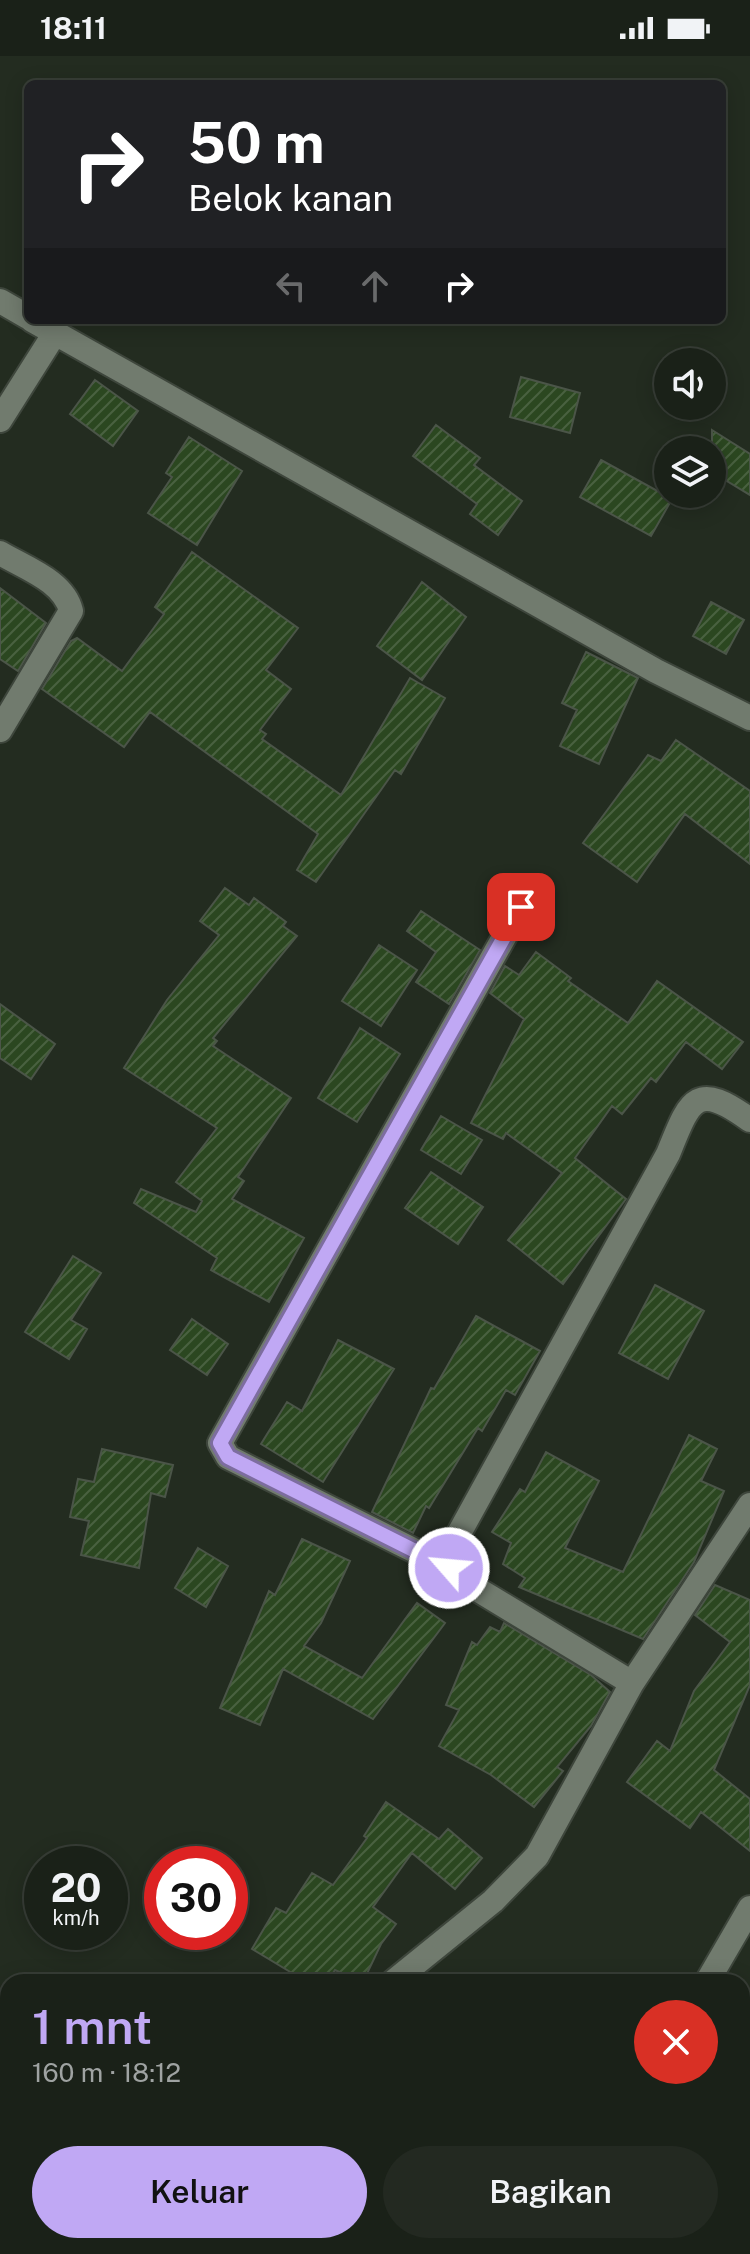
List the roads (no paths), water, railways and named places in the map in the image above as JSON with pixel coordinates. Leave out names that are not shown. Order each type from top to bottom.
[{"type":"street","points":[[0,301],[24,315]]},
{"type":"street","points":[[39,324],[656,671],[750,718]]},
{"type":"street","points":[[0,420],[55,333]]},
{"type":"street","points":[[0,553],[56,586],[67,596],[71,611],[0,730]]},
{"type":"street","points":[[521,907],[220,1443],[228,1457],[449,1568],[457,1577],[632,1683]]},
{"type":"street","points":[[449,1568],[446,1557],[451,1546],[668,1154],[686,1109],[702,1098],[721,1099],[750,1120]]},
{"type":"street","points":[[403,1974],[493,1901],[537,1856],[632,1683],[750,1505]]},
{"type":"street","points":[[712,1974],[750,1908]]}]
